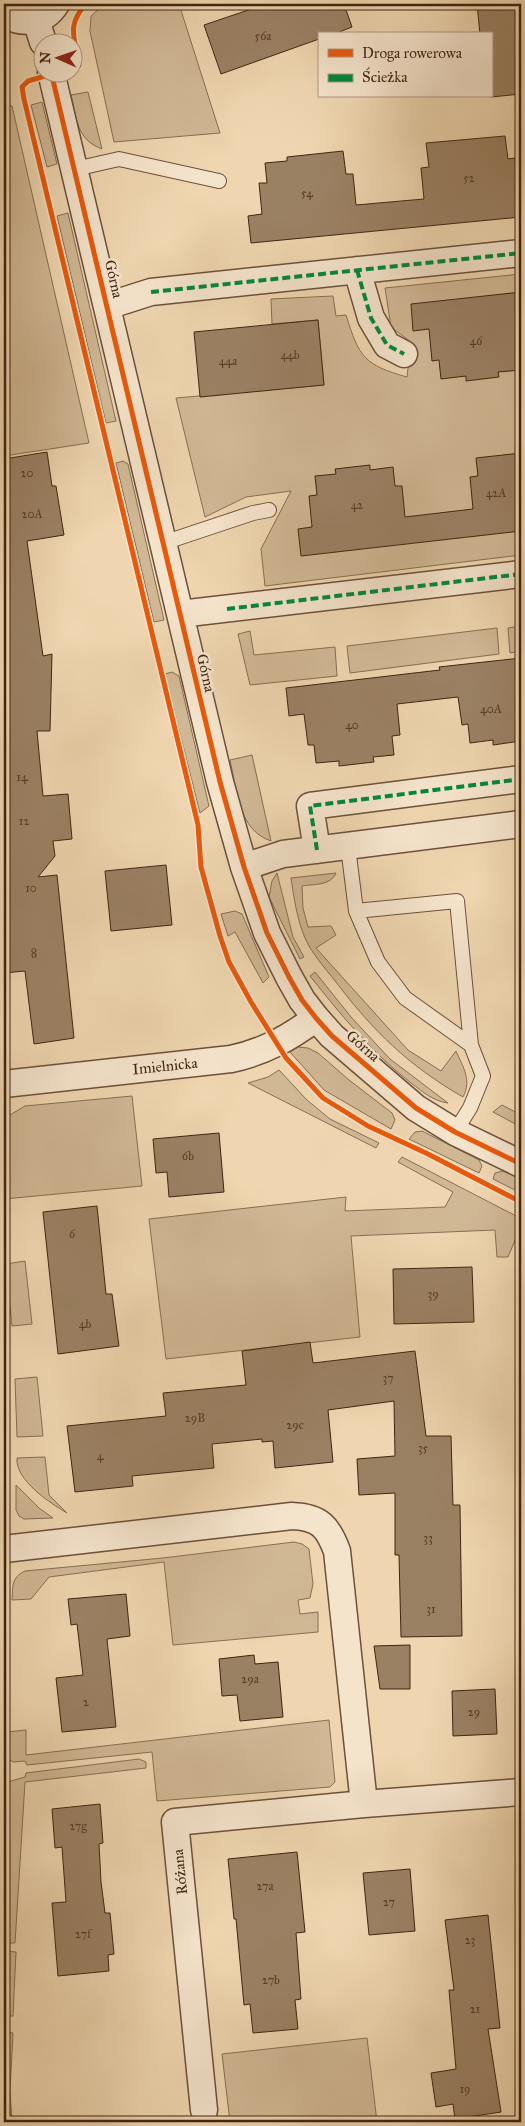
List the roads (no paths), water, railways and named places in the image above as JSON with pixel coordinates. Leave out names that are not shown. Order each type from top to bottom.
[{"type":"street","points":[[4,14],[14,20],[45,22]]},
{"type":"street","name":"Górna","points":[[53,82],[220,782],[244,867],[267,933],[302,1000],[332,1036],[416,1108],[456,1132],[521,1164]]},
{"type":"street","points":[[107,306],[151,292],[521,253]]},
{"type":"street","points":[[358,270],[371,318],[387,345],[404,354]]},
{"type":"street","points":[[180,614],[521,574]]},
{"type":"street","points":[[317,850],[310,806],[521,779]]},
{"type":"street","points":[[244,867],[283,854],[521,824]]},
{"type":"street","name":"Imielnicka","points":[[4,1084],[232,1059],[255,1054],[266,1049],[295,1034],[316,1018]]},
{"type":"street","points":[[4,1550],[292,1516],[310,1518],[321,1524],[326,1529],[337,1551],[364,1804]]},
{"type":"street","name":"Różana","points":[[204,2110],[175,1822],[364,1804],[521,1792]]},
{"type":"lane","points":[[75,169],[119,159],[218,181]]},
{"type":"lane","points":[[163,543],[270,510]]},
{"type":"lane","points":[[348,847],[356,910],[378,962],[405,998],[471,1045]]},
{"type":"lane","points":[[356,910],[457,901],[471,1045],[483,1076],[470,1108],[456,1132]]}]
